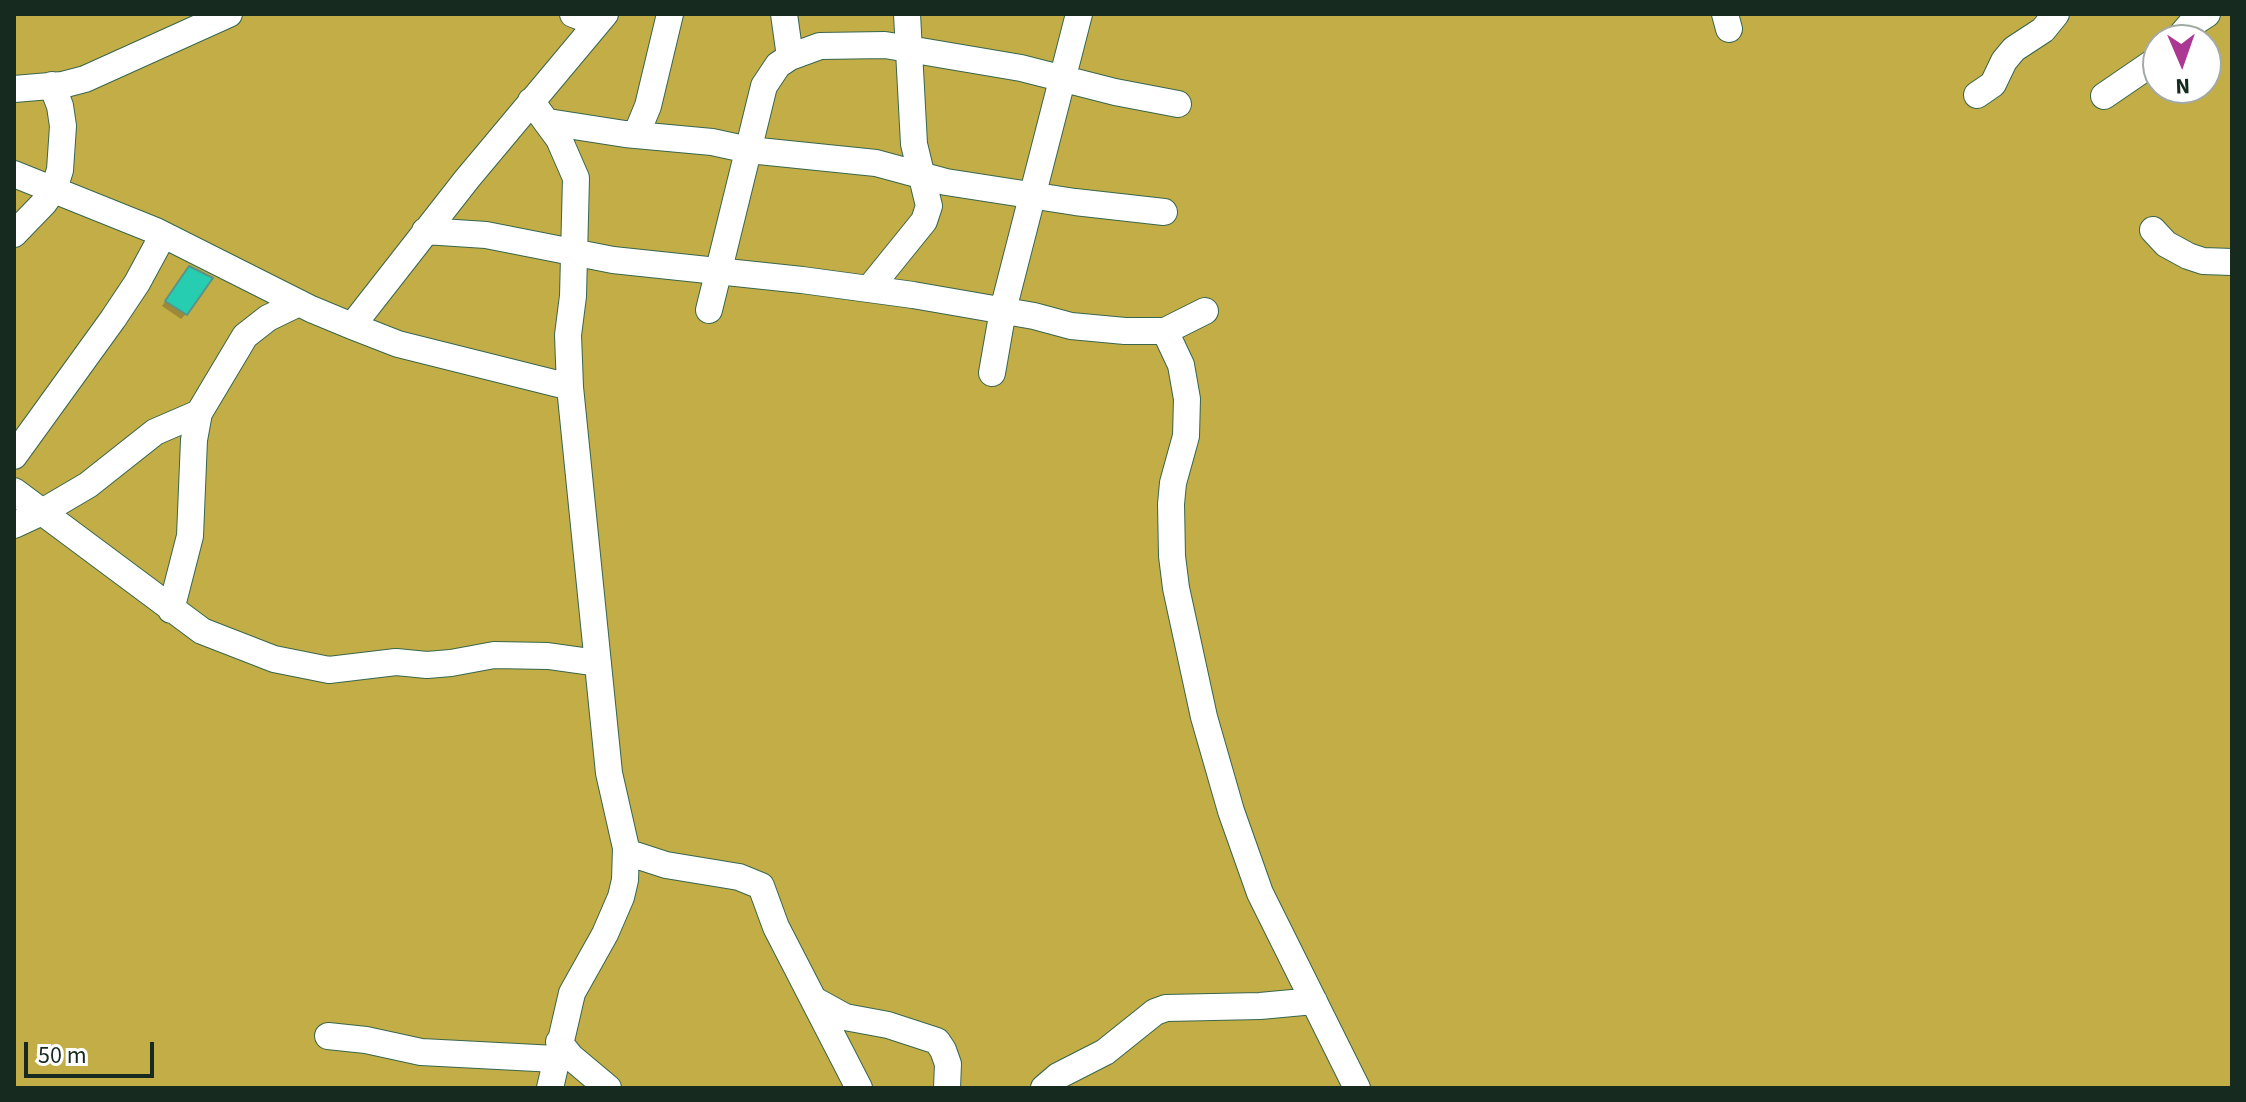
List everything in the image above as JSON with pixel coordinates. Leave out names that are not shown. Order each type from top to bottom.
[{"type":"street","points":[[14,89],[85,79],[229,14]]},
{"type":"street","points":[[636,135],[648,106],[670,14]]},
{"type":"street","points":[[784,14],[790,57]]},
{"type":"street","points":[[869,289],[924,221],[929,206],[914,144],[907,14]]},
{"type":"street","points":[[992,373],[1003,310],[1079,14]]},
{"type":"street","points":[[1977,95],[1993,84],[2004,61],[2014,49],[2043,30],[2056,14]]},
{"type":"street","points":[[352,326],[425,231],[540,112],[592,17]]},
{"type":"street","points":[[709,310],[764,86],[778,65],[790,57],[820,46],[836,44],[908,48],[1021,68],[1178,104]]},
{"type":"street","points":[[2104,96],[2142,70]]},
{"type":"street","points":[[14,234],[44,203],[54,189],[60,170],[63,126],[52,85]]},
{"type":"street","points":[[540,112],[636,135],[876,163],[923,176],[1034,196],[1164,212]]},
{"type":"street","points":[[540,112],[575,173],[575,253],[568,335],[570,387],[610,781],[626,852],[621,897],[572,993],[550,1088]]},
{"type":"street","points":[[14,174],[163,235],[299,303],[398,344],[570,387]]},
{"type":"street","points":[[2153,230],[2166,244],[2188,256],[2203,261],[2232,262]]},
{"type":"street","points":[[425,231],[486,235],[575,253],[869,289],[1003,310],[1071,326],[1165,331],[1205,311]]},
{"type":"street","points":[[14,456],[113,319],[163,235]]},
{"type":"street","points":[[171,610],[190,536],[194,440],[199,413],[245,336],[268,318],[299,303]]},
{"type":"street","points":[[1165,331],[1181,365],[1187,399],[1186,436],[1173,483],[1170,527],[1176,588],[1215,759],[1260,893],[1357,1088]]},
{"type":"street","points":[[14,525],[88,485],[155,432],[199,413]]},
{"type":"street","points":[[14,491],[202,631],[274,659],[329,670],[384,662],[451,663],[494,655],[548,656],[598,663]]},
{"type":"street","points":[[626,852],[666,865],[739,877],[756,883],[763,890],[776,927],[859,1088]]},
{"type":"street","points":[[816,1001],[845,1017],[888,1025],[937,1041],[948,1064],[947,1088]]},
{"type":"street","points":[[1044,1088],[1058,1076],[1075,1077],[1155,1012],[1166,1008],[1260,1006],[1314,1001]]},
{"type":"street","points":[[328,1036],[366,1040],[421,1052],[557,1051],[571,1057],[608,1088]]},
{"type":"shaded area","points":[[14,14],[2232,14],[2232,1088],[14,1088]]},
{"type":"building","points":[[189,266],[213,278],[187,315],[165,301]]}]
